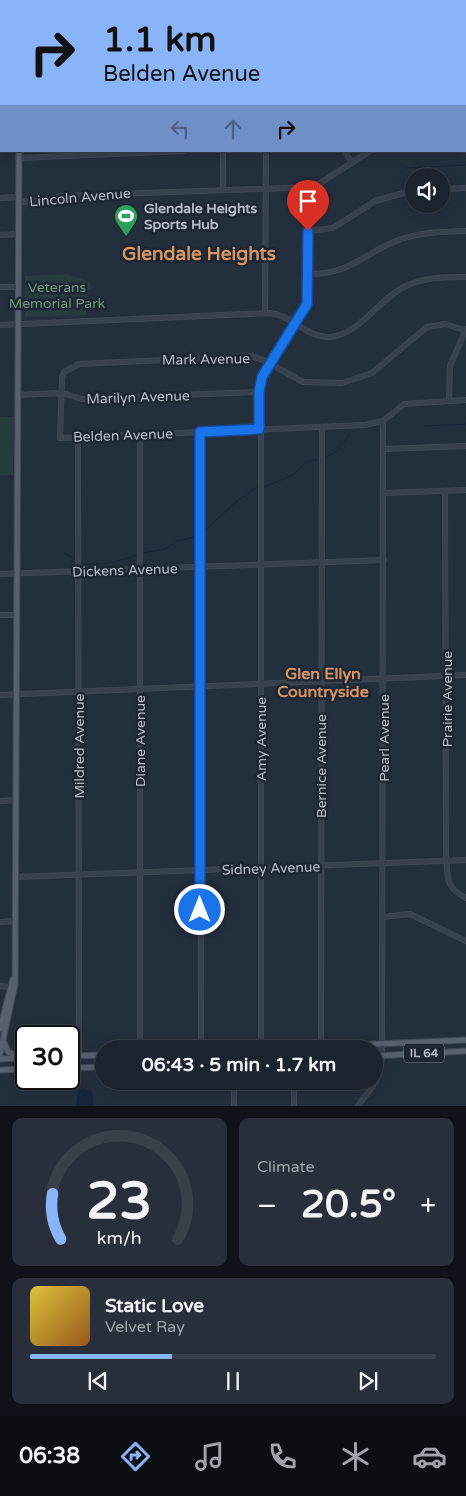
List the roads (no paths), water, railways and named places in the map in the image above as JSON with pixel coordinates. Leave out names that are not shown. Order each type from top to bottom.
[{"type":"main road","points":[[0,1054],[14,991],[18,152]]},
{"type":"main road","points":[[0,1029],[14,978]]},
{"type":"main road","points":[[4,1039],[8,1052],[15,1054]]},
{"type":"main road","name":"IL 64","points":[[383,1044],[466,1040]]},
{"type":"main road","name":"IL 64","points":[[383,1056],[466,1051]]},
{"type":"main road","points":[[80,1056],[95,1055]]},
{"type":"main road","points":[[0,1059],[15,1058]]},
{"type":"main road","points":[[80,1068],[95,1067]]},
{"type":"main road","points":[[0,1070],[15,1069]]},
{"type":"street","points":[[18,158],[161,152]]},
{"type":"street","points":[[223,152],[223,189]]},
{"type":"street","points":[[265,313],[266,152]]},
{"type":"street","points":[[346,152],[352,163]]},
{"type":"street","name":"Lincoln Avenue","points":[[0,198],[47,200],[61,196],[266,187],[316,187],[368,152]]},
{"type":"street","name":"Amy Avenue","points":[[261,1040],[259,392],[262,377],[296,325],[307,304],[309,187]]},
{"type":"street","points":[[450,189],[466,188]]},
{"type":"street","points":[[308,231],[331,229],[376,201],[405,193]]},
{"type":"street","points":[[308,274],[323,274],[343,270],[386,245],[412,236],[466,231]]},
{"type":"street","points":[[0,235],[18,234]]},
{"type":"street","points":[[0,325],[265,313],[278,314],[319,336],[336,336],[350,330],[388,298],[407,286],[430,278],[466,277]]},
{"type":"street","points":[[0,287],[18,287]]},
{"type":"street","name":"Mark Avenue","points":[[62,393],[64,372],[85,363],[251,356],[270,364],[295,380],[305,383],[342,382],[372,373],[427,327],[445,324],[466,330]]},
{"type":"street","points":[[449,402],[450,366],[466,330]]},
{"type":"street","name":"Marilyn Avenue","points":[[17,394],[62,393],[82,399],[259,392]]},
{"type":"street","name":"Belden Avenue","points":[[62,393],[60,438],[365,425],[383,421],[404,404],[466,400]]},
{"type":"street","name":"Pearl Avenue","points":[[382,1040],[384,863],[383,421]]},
{"type":"street","name":"Bernice Avenue","points":[[321,1040],[322,427]]},
{"type":"street","points":[[200,432],[201,1040]]},
{"type":"street","name":"Diane Avenue","points":[[140,434],[140,1040]]},
{"type":"street","name":"Mildred Avenue","points":[[78,437],[79,1025]]},
{"type":"street","points":[[384,449],[466,446]]},
{"type":"street","points":[[384,493],[466,490]]},
{"type":"street","name":"Prairie Avenue","points":[[446,491],[447,861],[449,884],[454,891],[466,898]]},
{"type":"street","name":"Dickens Avenue","points":[[0,574],[384,560]]},
{"type":"street","points":[[0,615],[16,615]]},
{"type":"street","points":[[0,694],[466,675]]},
{"type":"street","points":[[0,801],[16,800]]},
{"type":"street","name":"Sidney Avenue","points":[[15,877],[466,860]]},
{"type":"street","points":[[383,917],[410,914],[466,941]]},
{"type":"street","points":[[0,922],[15,921]]},
{"type":"street","points":[[0,986],[10,987]]},
{"type":"street","points":[[234,1090],[234,1106]]},
{"type":"street","points":[[294,1090],[294,1106]]},
{"type":"street","name":"Pearl Avenue","points":[[358,1106],[371,1090]]},
{"type":"water","points":[[83,1088],[92,1091],[94,1106],[76,1106],[78,1091]]},
{"type":"waterway","points":[[404,168],[466,165]]},
{"type":"waterway","points":[[425,426],[466,424]]},
{"type":"waterway","points":[[324,458],[335,453],[350,434]]},
{"type":"waterway","points":[[264,487],[293,475],[307,462],[319,459]]},
{"type":"waterway","points":[[203,532],[236,502],[258,486]]},
{"type":"waterway","points":[[142,553],[165,549],[177,541],[198,536]]},
{"type":"waterway","points":[[64,553],[76,560]]},
{"type":"waterway","points":[[81,563],[93,565],[110,563],[138,554]]},
{"type":"place","name":"Glendale Heights Sports Hub","points":[[126,237]]},
{"type":"district","name":"Glendale Heights","points":[[199,253]]},
{"type":"district","name":"Glen Ellyn Countryside","points":[[323,682]]},
{"type":"park label","name":"Veterans Memorial Park","points":[[57,296]]}]
